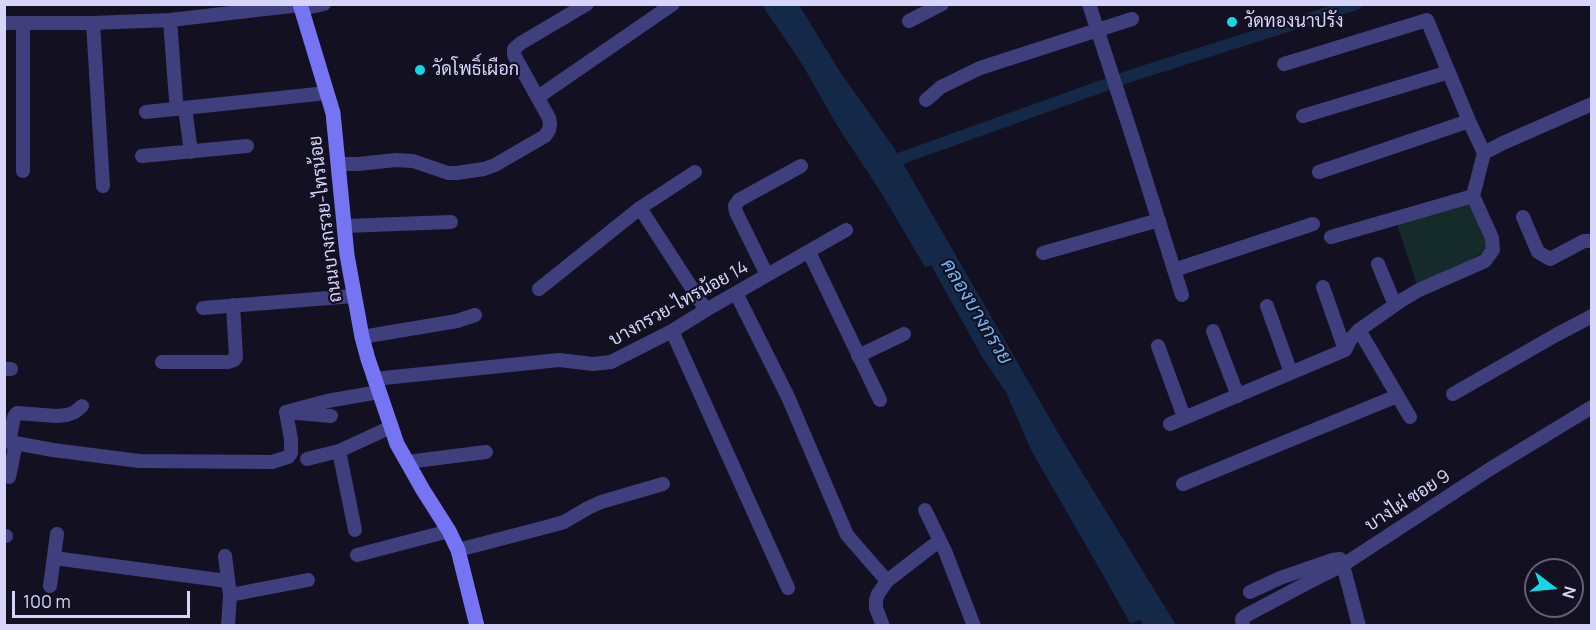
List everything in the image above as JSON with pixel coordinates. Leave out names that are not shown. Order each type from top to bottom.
[{"type":"main road","name":"ถนนบางกรวย-ไทรน้อย","points":[[301,6],[333,113],[347,255],[362,337],[391,427],[407,462],[458,550],[473,624]]},
{"type":"street","points":[[4,23],[170,20],[324,4]]},
{"type":"street","points":[[338,164],[396,160],[413,162],[448,173],[495,165],[544,136],[550,124],[513,49],[566,10],[587,4]]},
{"type":"street","points":[[538,97],[673,4]]},
{"type":"street","points":[[909,21],[942,4]]},
{"type":"street","points":[[1089,4],[1182,295]]},
{"type":"street","points":[[926,100],[941,87],[980,68],[1131,19]]},
{"type":"street","points":[[170,20],[181,104],[191,152]]},
{"type":"street","points":[[1170,424],[1345,350],[1359,330],[1395,305],[1419,290],[1485,261],[1493,250],[1492,238],[1473,196],[1484,153],[1469,122],[1429,21],[1425,20],[1284,64]]},
{"type":"street","points":[[23,23],[23,171]]},
{"type":"street","points":[[93,23],[103,186]]},
{"type":"street","points":[[1303,116],[1449,72]]},
{"type":"street","points":[[146,112],[181,104],[327,93]]},
{"type":"street","points":[[1484,153],[1592,104]]},
{"type":"street","points":[[1319,172],[1469,122]]},
{"type":"street","points":[[142,156],[247,146]]},
{"type":"street","points":[[767,275],[735,206],[739,200],[801,166]]},
{"type":"street","points":[[539,289],[640,208],[695,172]]},
{"type":"street","points":[[1331,237],[1473,196]]},
{"type":"street","points":[[640,208],[706,310]]},
{"type":"street","points":[[1523,217],[1538,252],[1550,259],[1584,241],[1592,241]]},
{"type":"street","points":[[1043,253],[1159,220]]},
{"type":"street","points":[[345,226],[451,222]]},
{"type":"street","points":[[1174,270],[1313,224]]},
{"type":"street","name":"บางกรวย-ไทรน้อย 14","points":[[286,412],[376,385],[559,360],[593,364],[611,362],[672,331],[846,230]]},
{"type":"street","points":[[809,252],[880,400]]},
{"type":"street","points":[[1378,264],[1395,305]]},
{"type":"street","points":[[1323,287],[1345,350]]},
{"type":"street","points":[[736,293],[788,397],[847,535],[887,581]]},
{"type":"street","points":[[203,308],[354,296]]},
{"type":"street","points":[[162,362],[228,362],[234,360],[236,357],[233,305]]},
{"type":"street","points":[[1267,306],[1291,373]]},
{"type":"street","points":[[362,337],[457,321],[475,315]]},
{"type":"street","points":[[1453,394],[1556,334],[1592,316]]},
{"type":"street","points":[[1359,330],[1410,417]]},
{"type":"street","points":[[672,331],[788,588]]},
{"type":"street","points":[[1213,331],[1238,396]]},
{"type":"street","points":[[858,356],[904,334]]},
{"type":"street","points":[[1158,346],[1184,417]]},
{"type":"street","points":[[1183,484],[1397,396]]},
{"type":"street","points":[[9,477],[10,442],[14,417],[17,413],[67,416],[82,406]]},
{"type":"street","name":"บางไผ่ ซอย 9","points":[[1243,622],[1245,616],[1343,566],[1490,469],[1592,407]]},
{"type":"street","points":[[10,442],[63,452],[139,461],[272,462],[288,457],[291,453],[286,412],[331,416]]},
{"type":"street","points":[[307,459],[339,451],[391,427]]},
{"type":"street","points":[[339,451],[356,530]]},
{"type":"street","points":[[407,462],[486,452]]},
{"type":"street","points":[[458,550],[564,522],[601,502],[663,484]]},
{"type":"street","points":[[925,510],[974,626]]},
{"type":"street","points":[[357,555],[449,531]]},
{"type":"street","points":[[50,586],[57,534]]},
{"type":"street","points":[[883,626],[876,608],[878,594],[887,581],[940,541]]},
{"type":"street","points":[[225,556],[228,626]]},
{"type":"street","points":[[54,558],[228,588],[308,580]]},
{"type":"street","points":[[1250,592],[1280,578],[1341,559],[1359,626]]},
{"type":"green space","points":[[1473,196],[1492,247],[1419,290],[1395,219]]},
{"type":"water","name":"คลองบางกรวย","points":[[762,5],[799,5],[840,72],[894,148],[1061,438],[1176,625],[1143,625],[1141,620],[1130,623],[1031,450],[1006,392],[982,357],[931,265],[925,267],[882,194],[838,127],[802,64]]},
{"type":"waterway","points":[[885,164],[1133,75],[1356,4]]},
{"type":"place","name":"วัดทองนาปรัง","points":[[1232,22]]},
{"type":"place","name":"วัดโพธิ์เผือก","points":[[420,70]]}]
